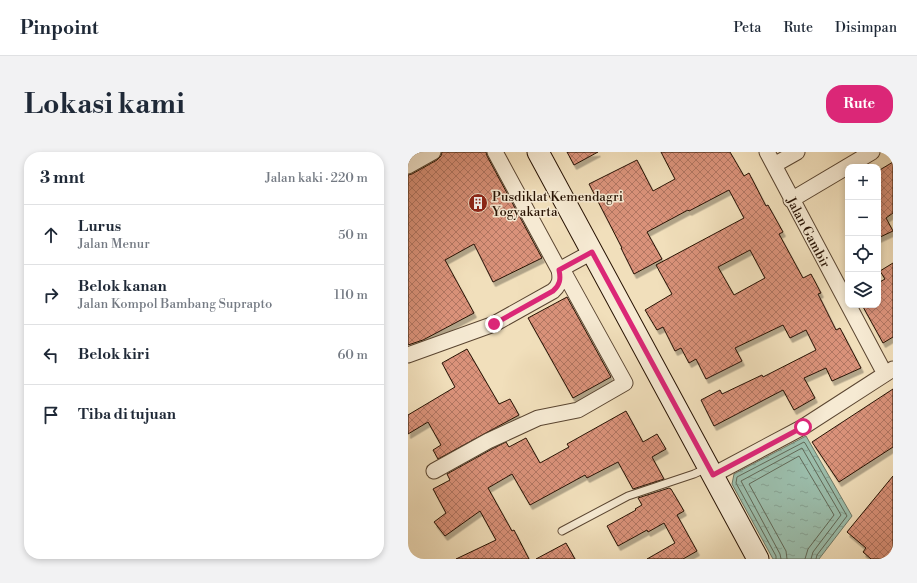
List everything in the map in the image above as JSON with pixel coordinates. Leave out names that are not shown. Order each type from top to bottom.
[{"type":"street","points":[[408,166],[433,152]]},
{"type":"street","points":[[434,471],[488,442],[538,418],[578,410],[625,383],[495,152]]},
{"type":"street","points":[[538,152],[758,559]]},
{"type":"street","points":[[770,159],[797,152]]},
{"type":"street","points":[[791,200],[872,152]]},
{"type":"street","name":"Jalan Gambir","points":[[770,159],[791,200],[889,372]]},
{"type":"street","points":[[561,270],[592,252]]},
{"type":"street","points":[[408,355],[494,324],[557,287],[560,282],[561,270]]},
{"type":"street","points":[[711,471],[803,427],[889,372]]},
{"type":"lane","points":[[562,531],[628,496],[694,474],[711,471]]},
{"type":"water","points":[[806,436],[852,516],[819,559],[773,559],[732,484],[734,474]]},
{"type":"building","points":[[442,152],[486,152],[542,258],[493,282],[474,244],[445,260],[474,313],[423,340],[408,345],[408,175],[437,160],[441,156]]},
{"type":"building","points":[[567,152],[598,152],[574,165]]},
{"type":"building","points":[[661,152],[730,152],[744,176],[749,173],[766,206],[768,205],[783,232],[779,234],[803,278],[811,274],[821,293],[818,294],[836,330],[840,328],[861,368],[832,381],[826,368],[804,378],[815,398],[794,410],[783,390],[714,426],[701,400],[720,390],[722,394],[762,375],[763,377],[816,350],[806,330],[790,338],[783,325],[735,348],[742,361],[706,379],[696,359],[689,363],[681,348],[675,351],[663,327],[657,330],[645,310],[672,294],[656,265],[744,218],[729,190],[689,211],[688,210],[647,232],[662,259],[634,274],[589,184],[637,160],[653,191],[675,179]],"holes":[[[750,250],[765,278],[734,295],[718,267]]]},
{"type":"building","points":[[893,162],[893,213],[886,218],[893,231],[881,237],[881,200],[881,169]]},
{"type":"building","points":[[893,263],[893,337],[883,343],[864,308],[881,308],[881,281],[885,279],[881,270]]},
{"type":"building","points":[[567,297],[611,377],[573,398],[528,318]]},
{"type":"building","points":[[467,349],[499,404],[510,399],[519,415],[438,459],[433,450],[441,445],[428,422],[408,434],[408,415],[455,387],[442,363]]},
{"type":"building","points":[[893,389],[893,447],[839,482],[812,442]]},
{"type":"building","points":[[626,411],[643,442],[657,434],[666,449],[652,457],[664,479],[633,489],[618,462],[587,478],[585,475],[530,505],[512,474],[488,488],[512,531],[514,530],[529,559],[456,559],[496,540],[480,511],[445,536],[434,522],[446,513],[433,489],[450,480],[447,474],[506,442],[509,447],[526,438],[540,463],[569,447],[567,444]]},
{"type":"building","points":[[893,476],[893,559],[871,559],[863,552],[866,548],[847,532]]},
{"type":"building","points":[[669,488],[684,511],[677,515],[697,551],[683,559],[647,559],[675,543],[664,523],[648,532],[647,530],[618,546],[607,526],[636,510],[635,509],[642,505],[638,498]]},
{"type":"building","points":[[566,543],[575,559],[536,559]]},
{"type":"place","name":"Pusdiklat Kemendagri Yogyakarta","points":[[478,203]]},
{"type":"route","points":[[494,324],[553,291],[560,282],[559,270],[592,252],[713,475],[803,427]]}]
